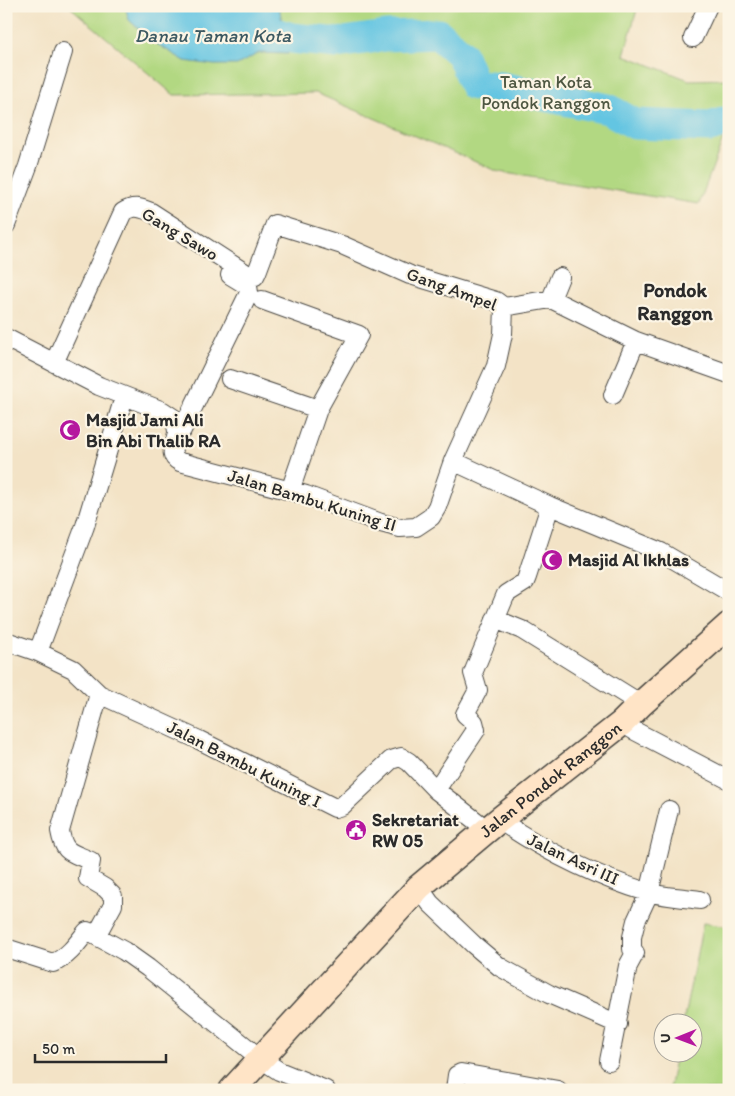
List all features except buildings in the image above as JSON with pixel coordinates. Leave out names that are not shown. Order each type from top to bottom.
[{"type":"street","points":[[693,38],[708,6]]},
{"type":"street","points":[[6,225],[28,166],[62,52]]},
{"type":"street","name":"Gang Sawo","points":[[54,363],[123,212],[130,208],[139,207],[151,212],[250,276],[254,276],[257,272],[275,224]]},
{"type":"street","name":"Gang Ampel","points":[[275,224],[342,245],[410,275],[496,301],[504,307],[503,334],[496,366],[453,460]]},
{"type":"street","points":[[169,239],[248,286],[255,297],[359,335],[318,409],[290,491]]},
{"type":"street","points":[[551,299],[560,278]]},
{"type":"street","points":[[6,338],[124,397],[163,411],[175,419],[177,432],[182,430],[255,297]]},
{"type":"street","points":[[504,307],[551,299],[636,341],[729,374]]},
{"type":"street","points":[[613,395],[636,341]]},
{"type":"street","points":[[230,379],[318,409]]},
{"type":"street","points":[[38,652],[85,526],[124,397]]},
{"type":"street","name":"Jalan Bambu Kuning II","points":[[177,432],[172,454],[175,460],[186,465],[290,491],[400,528],[416,527],[431,517],[437,507],[453,460]]},
{"type":"street","points":[[453,460],[550,506],[661,552],[729,592]]},
{"type":"street","points":[[436,790],[476,730],[474,722],[465,714],[478,690],[473,673],[506,594],[527,578],[550,506]]},
{"type":"street","points":[[495,619],[522,630],[640,704]]},
{"type":"street","name":"Jalan Pondok Ranggon","points":[[232,1090],[419,887],[492,826],[622,723],[640,704],[729,625]]},
{"type":"street","name":"Jalan Bambu Kuning I","points":[[6,641],[38,652],[73,669],[98,694],[207,744],[335,808],[342,806],[390,760],[401,757],[410,762],[436,790],[481,825],[492,826]]},
{"type":"street","points":[[96,936],[113,905],[113,896],[105,888],[88,878],[91,861],[69,851],[62,844],[60,831],[98,694]]},
{"type":"street","points":[[622,723],[729,780]]},
{"type":"street","points":[[610,1061],[628,966],[635,953],[632,948],[632,937],[636,921],[649,893],[669,810]]},
{"type":"street","name":"Jalan Asri III","points":[[492,826],[528,840],[586,869],[649,893],[700,900]]},
{"type":"street","points":[[419,887],[430,902],[467,939],[500,967],[549,994],[618,1024]]},
{"type":"street","points":[[6,948],[52,963],[60,960],[74,949],[87,931],[124,951],[148,968],[261,1059],[279,1071],[326,1090]]},
{"type":"street","points":[[455,1090],[456,1078],[462,1073],[558,1090]]},
{"type":"green space","name":"Taman Kota Pondok Ranggon","points":[[69,6],[320,6],[319,12],[374,6],[638,6],[624,55],[689,80],[729,79],[729,123],[699,204],[499,172],[316,93],[174,95]]},
{"type":"green space","points":[[703,923],[729,927],[729,1090],[669,1090],[674,1064],[702,1064],[702,1014],[685,1014]]},
{"type":"water","name":"Danau Taman Kota","points":[[125,6],[279,6],[288,54],[259,53],[237,65],[214,65],[185,61],[152,41],[129,20]]},
{"type":"waterway","points":[[183,6],[292,38],[337,43],[386,36],[438,34],[461,54],[474,85],[501,87],[608,109],[635,124],[710,127],[729,121]]},
{"type":"place","name":"Masjid Jami Ali Bin Abi Thalib RA","points":[[70,430]]},
{"type":"place","name":"Masjid Al Ikhlas","points":[[552,560]]},
{"type":"place","name":"Sekretariat RW 05","points":[[356,830]]},
{"type":"district","name":"Pondok Ranggon","points":[[675,302]]}]
